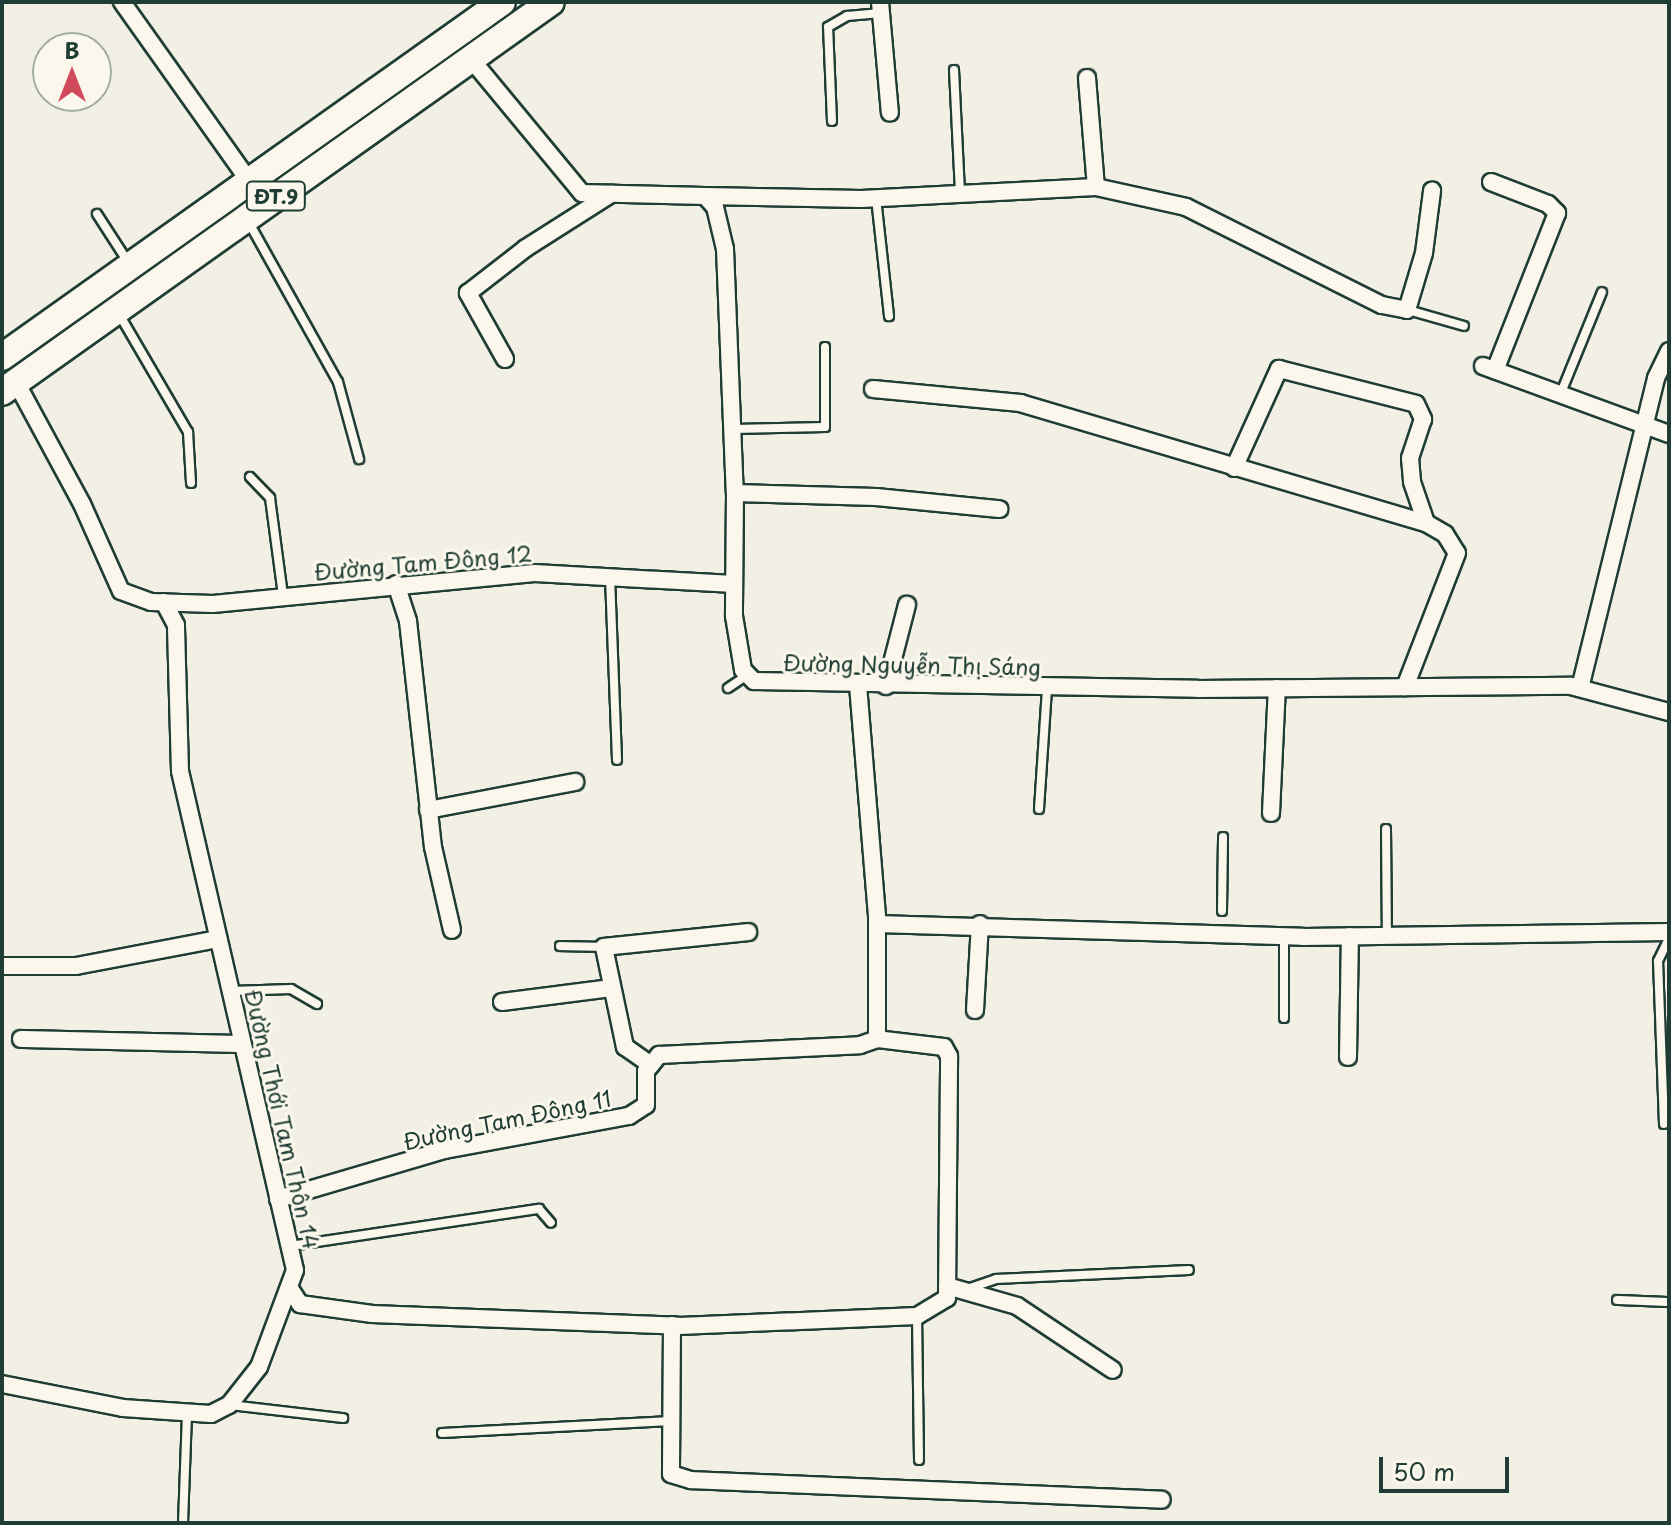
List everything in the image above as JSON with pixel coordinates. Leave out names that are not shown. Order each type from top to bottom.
[{"type":"main road","name":"ĐT.9","points":[[2,357],[502,2]]},
{"type":"main road","name":"ĐT.9","points":[[9,387],[551,2]]},
{"type":"street","points":[[122,2],[249,181]]},
{"type":"street","points":[[881,8],[890,113]]},
{"type":"street","points":[[471,59],[582,193],[876,198],[960,195],[1011,188],[1096,187],[1186,207],[1382,305],[1407,310],[1424,253],[1432,191]]},
{"type":"street","points":[[1087,78],[1096,187]]},
{"type":"street","points":[[1491,182],[1548,204],[1557,213],[1489,368],[1644,428],[1669,434]]},
{"type":"street","points":[[505,359],[468,293],[526,248],[612,193]]},
{"type":"street","points":[[705,196],[715,207],[725,249],[735,493],[734,616],[746,676]]},
{"type":"street","points":[[1580,688],[1644,428],[1669,351]]},
{"type":"street","points":[[1234,468],[1279,369],[1416,404],[1423,419],[1410,458],[1412,482],[1426,523]]},
{"type":"street","name":"Đường Tam Đông 12","points":[[9,387],[82,504],[121,591],[164,602],[283,596],[535,573],[734,584]]},
{"type":"street","points":[[873,389],[1020,403],[1426,523],[1445,534],[1457,553],[1405,687]]},
{"type":"street","points":[[735,493],[876,497],[999,509]]},
{"type":"street","points":[[396,584],[408,621],[428,810],[452,930]]},
{"type":"street","name":"Đường Thới Tam Thôn 14","points":[[164,602],[176,625],[180,771],[295,1270],[291,1290],[259,1367],[229,1405]]},
{"type":"street","points":[[886,686],[907,605]]},
{"type":"street","name":"Đường Nguyễn Thị Sáng","points":[[746,676],[774,684],[858,686],[1580,688],[1669,712]]},
{"type":"street","points":[[858,686],[877,924],[877,1039]]},
{"type":"street","points":[[1271,813],[1277,688]]},
{"type":"street","points":[[428,810],[575,782]]},
{"type":"street","points":[[877,924],[980,924],[1284,937],[1669,935]]},
{"type":"street","points":[[975,1010],[980,924]]},
{"type":"street","points":[[291,1290],[300,1304],[372,1314],[672,1325],[917,1316],[947,1298],[955,1288],[949,1056],[944,1047],[877,1039],[860,1045],[659,1055],[651,1065],[625,1047],[604,947],[748,932]]},
{"type":"street","points":[[1348,1057],[1350,936]]},
{"type":"street","points":[[2,966],[76,966],[218,939]]},
{"type":"street","points":[[502,1002],[611,988]]},
{"type":"street","points":[[21,1039],[242,1044]]},
{"type":"street","name":"Đường Tam Đông 11","points":[[278,1199],[445,1150],[629,1116],[646,1105],[646,1071],[651,1065]]},
{"type":"street","points":[[955,1288],[1017,1306],[1050,1323],[1113,1370]]},
{"type":"street","points":[[672,1325],[671,1474],[691,1480],[1162,1500]]},
{"type":"street","points":[[2,1384],[123,1408],[211,1414],[229,1405]]},
{"type":"lane","points":[[832,121],[828,27],[847,16],[881,8]]},
{"type":"lane","points":[[954,70],[960,195]]},
{"type":"lane","points":[[876,198],[889,316]]},
{"type":"lane","points":[[97,214],[130,266]]},
{"type":"lane","points":[[246,217],[338,382],[359,459]]},
{"type":"lane","points":[[1560,395],[1602,292]]},
{"type":"lane","points":[[116,310],[188,432],[191,483]]},
{"type":"lane","points":[[1407,310],[1464,326]]},
{"type":"lane","points":[[733,429],[825,427],[825,347]]},
{"type":"lane","points":[[250,477],[270,498],[283,596]]},
{"type":"lane","points":[[610,577],[617,760]]},
{"type":"lane","points":[[728,688],[746,676]]},
{"type":"lane","points":[[1039,809],[1047,688]]},
{"type":"lane","points":[[1386,829],[1387,936]]},
{"type":"lane","points":[[1222,911],[1223,837]]},
{"type":"lane","points":[[1664,1124],[1658,961],[1669,935]]},
{"type":"lane","points":[[1284,937],[1284,1018]]},
{"type":"lane","points":[[560,946],[604,947]]},
{"type":"lane","points":[[230,991],[291,989],[317,1004]]},
{"type":"lane","points":[[290,1246],[539,1209],[551,1223]]},
{"type":"lane","points":[[955,1288],[996,1279],[1189,1270]]},
{"type":"lane","points":[[1617,1300],[1669,1302]]},
{"type":"lane","points":[[917,1316],[919,1460]]},
{"type":"lane","points":[[229,1405],[343,1418]]},
{"type":"lane","points":[[183,1523],[187,1412]]},
{"type":"lane","points":[[442,1433],[671,1421]]}]
